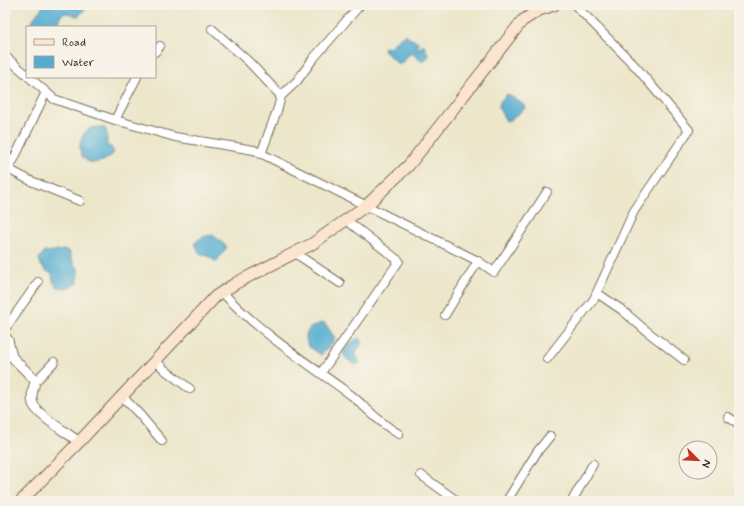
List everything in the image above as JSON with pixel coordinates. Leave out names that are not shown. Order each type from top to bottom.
[{"type":"main road","points":[[21,501],[79,442],[216,296],[236,283],[312,244],[367,205],[409,165],[522,21],[539,10],[554,5]]},
{"type":"street","points":[[260,154],[278,108],[281,96],[297,81],[313,59],[360,5]]},
{"type":"street","points":[[547,359],[597,293],[634,211],[689,130],[636,67],[575,5]]},
{"type":"street","points":[[212,29],[249,62],[281,96]]},
{"type":"street","points":[[5,56],[26,74]]},
{"type":"street","points":[[30,78],[54,99],[115,120],[176,137],[254,150],[478,261],[494,272],[547,192]]},
{"type":"street","points":[[115,120],[136,78]]},
{"type":"street","points":[[46,92],[7,172],[80,201]]},
{"type":"street","points":[[321,373],[399,261],[346,220]]},
{"type":"street","points":[[295,253],[340,283]]},
{"type":"street","points":[[445,315],[478,261]]},
{"type":"street","points":[[5,329],[38,282]]},
{"type":"street","points":[[222,292],[240,311],[361,403],[389,428],[399,434]]},
{"type":"street","points":[[597,293],[622,310],[684,360]]},
{"type":"street","points":[[5,337],[8,340],[12,357],[36,382]]},
{"type":"street","points":[[155,360],[165,370],[190,389]]},
{"type":"street","points":[[54,362],[36,382],[33,388],[32,402],[35,408],[45,418],[79,442]]},
{"type":"street","points":[[122,396],[162,441]]},
{"type":"street","points":[[728,416],[739,424]]},
{"type":"street","points":[[511,501],[508,499],[537,452],[550,436]]},
{"type":"street","points":[[572,501],[593,464]]},
{"type":"street","points":[[421,475],[457,501]]},
{"type":"water","points":[[44,5],[83,5],[86,8],[79,16],[67,13],[62,14],[57,23],[58,26],[29,26]]},
{"type":"water","points":[[406,34],[409,38],[418,42],[419,44],[417,46],[419,48],[424,45],[429,56],[424,61],[421,61],[412,53],[399,65],[383,50],[384,47],[389,48],[400,37]]},
{"type":"water","points":[[507,94],[523,104],[525,108],[509,121],[506,121],[498,107],[500,102]]},
{"type":"water","points":[[101,127],[105,128],[107,133],[107,147],[110,146],[114,152],[103,161],[94,163],[89,162],[82,156],[80,149],[81,140],[88,130]]},
{"type":"water","points":[[213,235],[227,247],[216,262],[208,256],[199,253],[195,243],[205,236]]},
{"type":"water","points":[[69,251],[74,264],[78,268],[78,283],[69,288],[57,287],[53,282],[52,273],[47,272],[44,269],[39,259],[44,252]]},
{"type":"water","points":[[321,323],[325,323],[335,338],[331,345],[321,355],[308,346],[306,333]]},
{"type":"water","points":[[359,338],[362,342],[356,355],[360,362],[359,364],[354,365],[347,359],[344,352],[347,346]]}]
